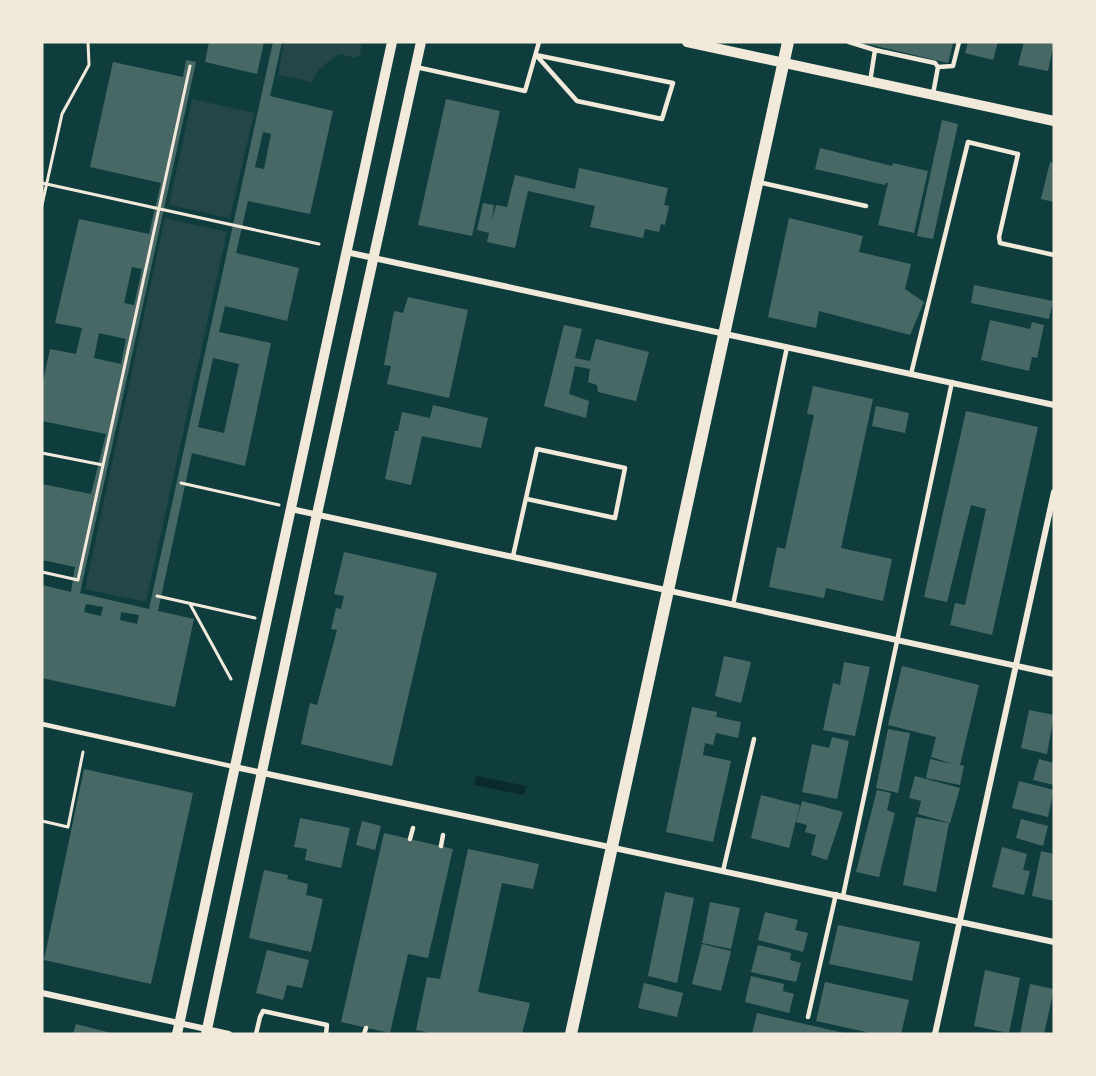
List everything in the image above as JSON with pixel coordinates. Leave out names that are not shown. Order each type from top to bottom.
[{"type":"main road","points":[[571,1034],[788,42]]},
{"type":"street","points":[[178,1029],[392,42]]},
{"type":"street","points":[[207,1032],[317,514],[421,42]]},
{"type":"street","points":[[687,42],[718,45],[783,63],[1054,121]]},
{"type":"street","points":[[346,252],[1054,405]]},
{"type":"street","points":[[935,1034],[1054,492]]},
{"type":"street","points":[[291,509],[1054,674]]},
{"type":"street","points":[[235,767],[1054,942]]},
{"type":"street","points":[[42,993],[178,1029],[229,1034]]},
{"type":"lane","points":[[416,67],[525,91],[539,42]]},
{"type":"lane","points":[[849,42],[935,63],[938,67]]},
{"type":"lane","points":[[938,67],[952,66],[959,42]]},
{"type":"lane","points":[[870,81],[876,50]]},
{"type":"lane","points":[[536,55],[673,83],[662,119],[577,101],[536,55]]},
{"type":"lane","points":[[932,95],[938,67]]},
{"type":"lane","points":[[911,374],[968,142],[1018,154],[999,237],[1000,243],[1054,255]]},
{"type":"lane","points":[[758,182],[866,206]]},
{"type":"lane","points":[[733,605],[788,347]]},
{"type":"lane","points":[[808,1017],[839,895],[952,382]]},
{"type":"lane","points":[[513,556],[537,449],[625,468],[615,518],[526,499]]},
{"type":"lane","points":[[42,724],[235,767]]},
{"type":"lane","points":[[723,871],[754,739]]},
{"type":"lane","points":[[410,839],[413,828]]},
{"type":"lane","points":[[441,846],[443,834]]},
{"type":"lane","points":[[256,1034],[263,1011],[327,1024],[326,1034]]},
{"type":"path","points":[[42,205],[63,114],[88,65],[88,42]]},
{"type":"path","points":[[42,572],[78,580],[190,66]]},
{"type":"path","points":[[42,183],[319,244]]},
{"type":"path","points":[[42,453],[103,465]]},
{"type":"path","points":[[181,483],[270,502],[291,509]]},
{"type":"path","points":[[157,596],[267,620]]},
{"type":"path","points":[[190,604],[231,679]]},
{"type":"path","points":[[42,821],[68,826],[83,752]]},
{"type":"shaded area","points":[[284,42],[362,42],[360,55],[355,58],[340,54],[323,66],[312,82],[278,75]]},
{"type":"shaded area","points":[[192,99],[254,113],[230,218],[169,205]]},
{"type":"shaded area","points":[[165,218],[227,232],[146,602],[85,589]]},
{"type":"shaded area","points":[[476,776],[527,786],[524,795],[474,785]]},
{"type":"building","points":[[209,42],[264,42],[257,74],[205,62]]},
{"type":"building","points":[[273,42],[282,42],[270,96],[333,111],[310,214],[248,201],[236,253],[299,268],[287,321],[225,306],[219,332],[271,343],[245,466],[192,453],[158,611],[194,619],[175,707],[42,678],[42,585],[71,592],[75,567],[42,560],[42,484],[91,494],[106,434],[42,421],[42,386],[50,349],[76,354],[82,328],[55,323],[79,219],[149,234],[161,183],[90,167],[113,62],[183,77],[186,60],[196,62],[80,593],[149,609]],"holes":[[[263,132],[271,134],[264,169],[255,167]],[[132,267],[142,269],[134,305],[124,303]],[[99,333],[126,339],[121,364],[94,358]],[[213,358],[239,364],[224,433],[198,427]],[[86,604],[103,607],[101,616],[84,612]],[[121,612],[139,615],[137,624],[120,620]]]},
{"type":"building","points":[[859,42],[947,42],[953,43],[948,63]]},
{"type":"building","points":[[968,42],[998,42],[993,60],[965,53]]},
{"type":"building","points":[[1024,42],[1054,42],[1048,71],[1018,65]]},
{"type":"building","points":[[446,99],[500,111],[472,236],[418,225]]},
{"type":"building","points":[[942,120],[958,124],[933,239],[917,236]]},
{"type":"building","points":[[820,148],[892,166],[893,163],[928,171],[914,233],[878,225],[888,183],[885,185],[815,169]]},
{"type":"building","points":[[1050,162],[1054,163],[1054,202],[1041,199]]},
{"type":"building","points":[[579,168],[668,188],[664,205],[669,206],[665,225],[661,224],[659,232],[645,229],[643,238],[590,227],[595,206],[528,191],[515,248],[487,242],[489,233],[477,230],[483,203],[494,205],[492,220],[496,205],[507,207],[515,175],[575,189]]},
{"type":"building","points":[[789,218],[863,236],[859,252],[911,264],[905,289],[924,302],[910,335],[819,311],[816,328],[768,317]]},
{"type":"building","points":[[974,285],[1053,301],[1049,319],[971,303]]},
{"type":"building","points":[[408,297],[468,310],[449,398],[387,384],[391,366],[384,365],[394,311],[403,313]]},
{"type":"building","points":[[990,320],[1030,329],[1032,322],[1044,325],[1037,358],[1032,357],[1029,371],[981,360]]},
{"type":"building","points":[[564,325],[582,329],[575,358],[590,361],[596,339],[649,352],[636,401],[598,392],[597,385],[588,382],[590,369],[575,366],[569,394],[589,401],[586,418],[544,406]]},
{"type":"building","points":[[813,386],[873,399],[841,548],[892,559],[883,601],[826,588],[824,598],[769,587],[777,547],[785,549],[814,415],[807,414]]},
{"type":"building","points":[[433,405],[488,418],[481,448],[422,436],[411,485],[385,479],[395,431],[398,431],[402,412],[430,418]]},
{"type":"building","points":[[876,406],[909,413],[905,433],[872,426]]},
{"type":"building","points":[[966,411],[1038,427],[992,635],[950,625],[955,603],[965,605],[986,509],[971,505],[947,602],[924,597]]},
{"type":"building","points":[[344,552],[437,573],[392,766],[301,744],[310,703],[317,705],[337,630],[331,629],[336,608],[341,609],[344,596],[334,594]]},
{"type":"building","points":[[724,656],[751,662],[741,703],[715,696]]},
{"type":"building","points":[[844,662],[870,667],[855,736],[823,730],[833,683],[840,685]]},
{"type":"building","points":[[902,666],[979,685],[960,765],[964,766],[960,785],[926,778],[930,759],[953,764],[931,757],[936,737],[888,725]]},
{"type":"building","points":[[692,707],[717,712],[716,717],[741,722],[738,738],[716,733],[713,745],[705,743],[703,755],[731,761],[713,842],[666,832]]},
{"type":"building","points":[[1029,710],[1054,715],[1047,754],[1021,748]]},
{"type":"building","points":[[888,729],[910,733],[898,793],[876,788]]},
{"type":"building","points":[[832,737],[849,741],[837,799],[802,792],[812,744],[829,748]]},
{"type":"building","points":[[1039,759],[1054,763],[1054,785],[1033,780]]},
{"type":"building","points":[[84,769],[193,793],[151,984],[44,960]]},
{"type":"building","points":[[915,776],[960,788],[950,823],[918,814],[921,801],[909,798]]},
{"type":"building","points":[[1019,781],[1054,790],[1048,817],[1012,808]]},
{"type":"building","points":[[877,790],[891,793],[887,810],[895,813],[879,877],[856,872]]},
{"type":"building","points":[[761,795],[800,805],[789,848],[751,838]]},
{"type":"building","points":[[802,801],[843,812],[827,860],[811,855],[816,835],[805,832],[807,825],[796,822]]},
{"type":"building","points":[[916,817],[949,823],[936,892],[903,885]]},
{"type":"building","points":[[300,818],[350,828],[341,868],[305,860],[307,849],[294,847]]},
{"type":"building","points":[[1021,819],[1048,826],[1043,846],[1016,838]]},
{"type":"building","points":[[362,821],[381,826],[375,850],[356,845]]},
{"type":"building","points":[[384,833],[453,849],[428,958],[408,954],[390,1033],[341,1022]]},
{"type":"building","points":[[1002,847],[1027,854],[1023,870],[1030,871],[1024,895],[992,887]]},
{"type":"building","points":[[468,849],[539,864],[533,889],[502,883],[478,992],[530,1003],[522,1034],[435,1034],[416,1030],[427,977],[440,979]]},
{"type":"building","points":[[1041,851],[1054,854],[1054,901],[1032,896]]},
{"type":"building","points":[[264,870],[288,875],[287,879],[308,884],[306,895],[323,899],[311,952],[249,938]]},
{"type":"building","points":[[665,892],[694,898],[677,983],[648,976]]},
{"type":"building","points":[[710,902],[740,908],[731,949],[702,943]]},
{"type":"building","points":[[765,912],[798,920],[795,930],[808,933],[803,952],[758,940]]},
{"type":"building","points":[[838,925],[920,942],[912,981],[829,964]]},
{"type":"building","points":[[702,944],[731,951],[721,991],[692,984]]},
{"type":"building","points":[[758,945],[791,953],[790,960],[801,963],[796,982],[751,972]]},
{"type":"building","points":[[267,950],[309,960],[302,988],[287,985],[283,1000],[256,993]]},
{"type":"building","points":[[985,970],[1020,978],[1009,1033],[974,1026]]},
{"type":"building","points":[[751,976],[784,984],[783,991],[794,994],[789,1013],[745,1002]]},
{"type":"building","points":[[825,982],[909,1000],[901,1034],[875,1034],[816,1021]]},
{"type":"building","points":[[644,983],[683,993],[677,1017],[638,1008]]},
{"type":"building","points":[[1030,984],[1054,989],[1044,1034],[1020,1034]]},
{"type":"building","points":[[757,1013],[844,1033],[844,1034],[752,1034]]},
{"type":"building","points":[[76,1024],[111,1033],[111,1034],[73,1034]]}]
